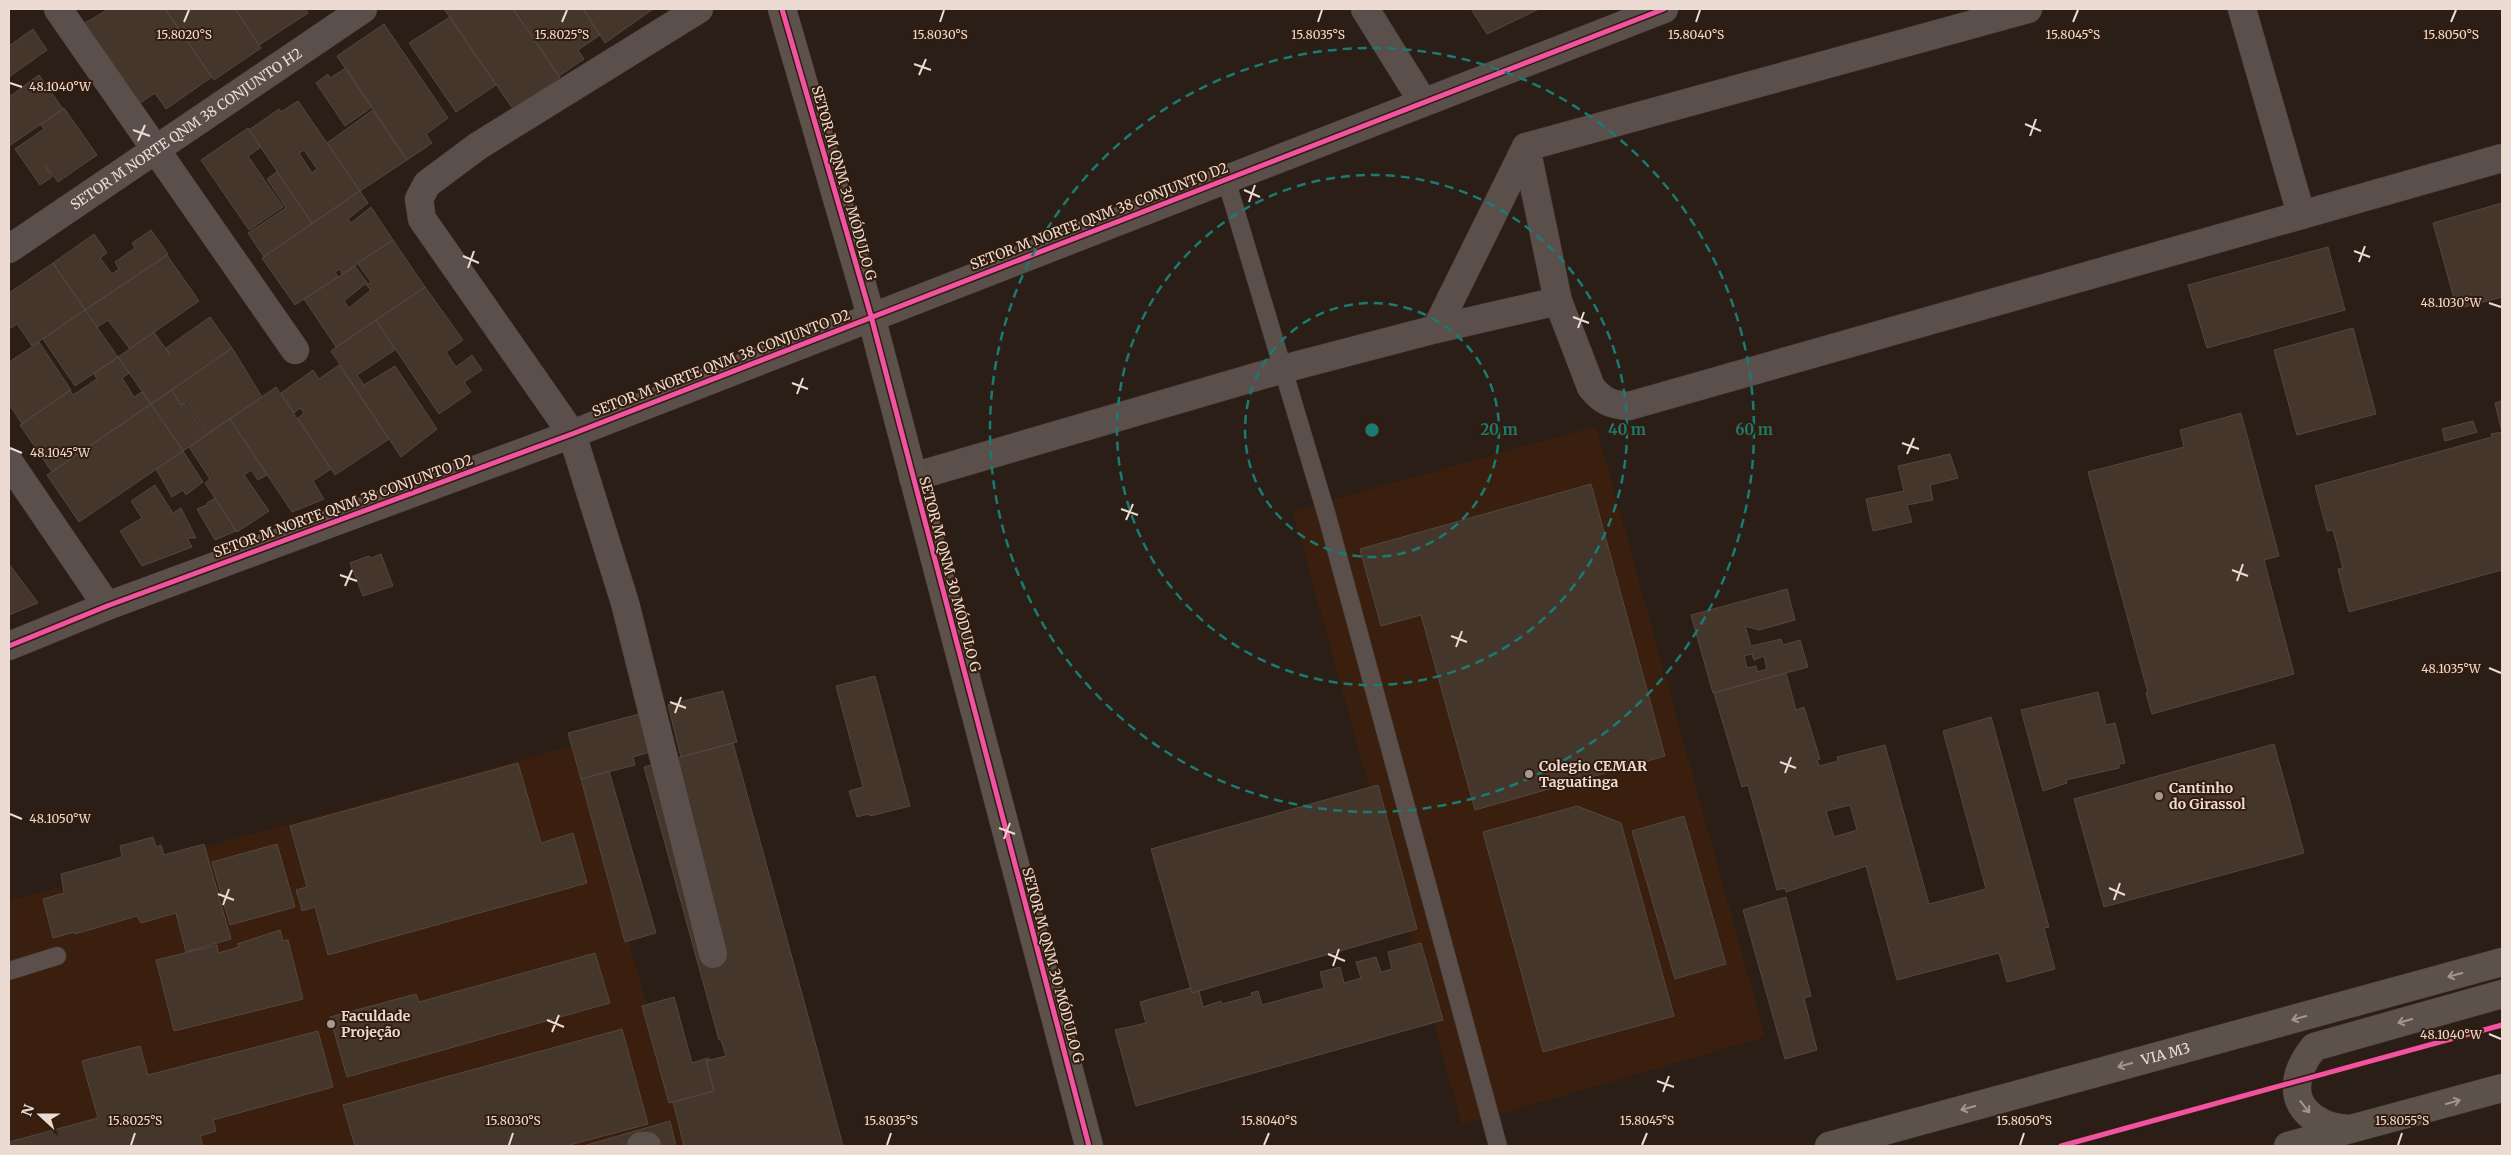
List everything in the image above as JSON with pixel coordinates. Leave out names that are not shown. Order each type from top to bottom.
[{"type":"main road","name":"SETOR M QNM 30 MÓDULO G","points":[[782,9],[871,316],[1089,1146]]},
{"type":"main road","name":"VIA M3","points":[[1830,1146],[2502,962]]},
{"type":"main road","points":[[2349,1130],[2325,1124],[2306,1111],[2297,1096],[2296,1081],[2299,1070],[2314,1047],[2502,994]]},
{"type":"main road","points":[[2288,1146],[2502,1088]]},
{"type":"street","points":[[58,9],[157,148],[295,350]]},
{"type":"street","name":"SETOR M NORTE QNM 38 CONJUNTO H2","points":[[9,249],[363,9]]},
{"type":"street","points":[[699,9],[478,146],[428,184],[419,199],[422,219],[572,434],[625,603],[713,954]]},
{"type":"street","points":[[1366,9],[1423,102]]},
{"type":"street","name":"SETOR M NORTE QNM 38 CONJUNTO D2","points":[[9,646],[107,606],[572,434],[871,316],[1664,9]]},
{"type":"street","points":[[1436,329],[1526,147],[2028,9]]},
{"type":"street","points":[[2242,9],[2301,214]]},
{"type":"street","points":[[1526,147],[1558,301],[1591,387],[1601,399],[1613,405],[1630,406],[2502,158]]},
{"type":"street","points":[[913,478],[1283,369],[1436,329],[1558,301]]},
{"type":"street","points":[[9,462],[107,606]]},
{"type":"street","points":[[642,1146],[647,1146]]},
{"type":"lane","points":[[1226,179],[1330,525],[1498,1146]]},
{"type":"lane","points":[[9,971],[57,956]]},
{"type":"shaded area","name":"Colegio CEMAR Taguatinga","points":[[1596,426],[1765,1037],[1462,1125],[1293,511]]},
{"type":"shaded area","name":"Faculdade Projeção","points":[[572,746],[688,1146],[9,1146],[9,901]]},
{"type":"building","points":[[109,9],[165,9],[212,77],[166,109],[155,93],[140,103],[85,23]]},
{"type":"building","points":[[165,9],[235,9],[261,48],[214,80]]},
{"type":"building","points":[[235,9],[305,9],[308,13],[259,45]]},
{"type":"building","points":[[444,9],[513,9],[560,77],[513,109]]},
{"type":"building","points":[[513,9],[583,9],[600,35],[578,50],[584,59],[559,76]]},
{"type":"building","points":[[583,9],[653,9],[605,43]]},
{"type":"building","points":[[1471,9],[1539,9],[1487,34]]},
{"type":"building","points":[[450,17],[496,85],[456,112],[409,43]]},
{"type":"building","points":[[384,24],[448,118],[426,134],[432,143],[407,160],[337,56]]},
{"type":"building","points":[[33,29],[47,50],[9,77],[9,46]]},
{"type":"building","points":[[346,68],[372,107],[345,126],[316,83],[328,74],[330,78]]},
{"type":"building","points":[[39,75],[63,109],[9,146],[9,97]]},
{"type":"building","points":[[298,101],[360,191],[312,223],[249,130],[279,109],[281,112]],"holes":[[[304,150],[317,169],[312,173],[299,153]]]},
{"type":"building","points":[[64,108],[97,155],[58,182],[45,165],[52,177],[40,185],[15,149],[44,129],[41,125]]},
{"type":"building","points":[[373,110],[407,160],[360,191],[327,143]]},
{"type":"building","points":[[248,128],[261,147],[248,156],[283,207],[249,230],[201,160]]},
{"type":"building","points":[[277,172],[312,223],[264,257],[248,233],[286,208],[267,179]]},
{"type":"building","points":[[360,191],[368,203],[348,219],[351,223],[371,207],[393,240],[342,274],[340,269],[335,272],[338,277],[295,305],[262,258]]},
{"type":"building","points":[[2502,203],[2502,297],[2457,309],[2433,223]]},
{"type":"building","points":[[151,230],[168,254],[85,310],[53,263],[94,234],[107,253],[100,258],[112,274],[119,269],[115,262],[135,248],[132,243]]},
{"type":"building","points":[[393,240],[425,287],[336,347],[304,299],[355,266],[368,284],[371,282],[357,263]],"holes":[[[365,284],[371,290],[349,308],[344,301]]]},
{"type":"building","points":[[2328,247],[2345,310],[2207,348],[2188,285]]},
{"type":"building","points":[[167,255],[199,301],[130,349],[108,320],[97,327],[85,310]]},
{"type":"building","points":[[53,263],[85,310],[32,346],[17,324],[9,329],[9,293]]},
{"type":"building","points":[[425,287],[463,340],[446,352],[456,367],[472,355],[482,370],[464,382],[471,392],[439,414],[376,320]]},
{"type":"building","points":[[85,310],[118,357],[75,386],[43,339]]},
{"type":"building","points":[[210,317],[232,348],[151,404],[118,357],[154,332],[170,355],[166,348]]},
{"type":"building","points":[[376,320],[395,350],[357,375],[364,385],[395,366],[437,429],[401,457],[331,351]]},
{"type":"building","points":[[2353,328],[2376,414],[2297,435],[2274,350]]},
{"type":"building","points":[[39,342],[71,390],[22,424],[9,404],[9,362]]},
{"type":"building","points":[[232,348],[262,397],[207,434],[186,401],[181,405],[172,390]]},
{"type":"building","points":[[118,357],[129,373],[122,378],[134,397],[142,392],[151,404],[52,472],[20,425],[70,390],[73,395],[97,379],[94,374]]},
{"type":"building","points":[[339,365],[389,439],[335,475],[298,418],[304,413],[300,408],[294,413],[281,393],[313,370],[319,379]]},
{"type":"building","points":[[276,387],[331,469],[313,481],[324,499],[292,512],[230,419]]},
{"type":"building","points":[[172,390],[181,405],[185,403],[206,435],[183,451],[151,404]]},
{"type":"building","points":[[2502,401],[2502,432],[2495,403]]},
{"type":"building","points":[[151,404],[183,451],[79,522],[47,475]]},
{"type":"building","points":[[2241,413],[2279,556],[2264,560],[2294,674],[2152,714],[2146,693],[2148,693],[2088,472],[2184,447],[2180,430]]},
{"type":"building","points":[[230,419],[267,475],[258,480],[251,470],[244,475],[269,511],[237,532],[205,483],[210,479],[189,447]]},
{"type":"building","points":[[2473,421],[2477,432],[2445,441],[2442,429]]},
{"type":"building","points":[[2502,432],[2502,570],[2349,612],[2338,569],[2343,568],[2333,530],[2327,531],[2315,486],[2492,437],[2491,434]]},
{"type":"building","points":[[183,451],[203,482],[186,495],[183,490],[172,497],[156,469]]},
{"type":"building","points":[[1950,454],[1958,478],[1930,485],[1933,500],[1907,505],[1912,522],[1873,531],[1866,499],[1904,491],[1898,466]]},
{"type":"building","points":[[1591,484],[1665,756],[1475,810],[1421,615],[1381,626],[1360,549]]},
{"type":"building","points":[[155,485],[173,513],[181,508],[196,538],[187,538],[192,547],[142,566],[120,531],[142,518],[131,501]]},
{"type":"building","points":[[215,498],[236,531],[215,540],[197,509],[207,505],[207,503]]},
{"type":"building","points":[[381,554],[393,586],[363,596],[350,563]]},
{"type":"building","points":[[9,564],[38,603],[9,615]]},
{"type":"building","points":[[1787,589],[1795,620],[1759,630],[1745,626],[1751,646],[1781,639],[1783,645],[1800,640],[1808,667],[1713,693],[1691,615]],"holes":[[[1752,654],[1754,660],[1764,656],[1767,669],[1757,672],[1756,666],[1747,668],[1744,656]]]},
{"type":"building","points":[[1786,673],[1796,710],[1804,707],[1820,759],[1817,760],[1819,766],[1838,761],[1837,757],[1885,745],[1929,904],[1986,889],[1943,731],[1991,717],[2049,927],[2044,928],[2055,969],[2007,982],[1999,953],[1897,980],[1866,866],[1786,892],[1785,888],[1777,890],[1748,785],[1742,787],[1714,693]],"holes":[[[1850,805],[1857,830],[1834,837],[1826,811]]]},
{"type":"building","points":[[875,676],[910,806],[870,816],[869,814],[857,817],[849,791],[863,787],[836,686]]},
{"type":"building","points":[[723,691],[737,742],[681,757],[668,705]]},
{"type":"building","points":[[2098,692],[2106,725],[2115,723],[2125,763],[2119,764],[2119,768],[2066,780],[2067,783],[2043,791],[2021,710]]},
{"type":"building","points":[[647,712],[657,750],[633,757],[635,765],[581,779],[568,733]]},
{"type":"building","points":[[733,743],[843,1146],[684,1146],[673,1102],[714,1091],[706,1061],[726,1056],[721,1040],[719,1040],[644,767]]},
{"type":"building","points":[[2274,744],[2304,853],[2104,907],[2074,799]]},
{"type":"building","points":[[518,763],[541,843],[573,833],[587,883],[328,955],[315,907],[302,911],[296,890],[307,887],[290,826]]},
{"type":"building","points":[[609,771],[656,933],[625,942],[581,779]]},
{"type":"building","points":[[1378,785],[1417,929],[1192,993],[1151,849]]},
{"type":"building","points":[[1577,806],[1621,823],[1674,1016],[1543,1052],[1483,832]]},
{"type":"building","points":[[1684,816],[1726,964],[1675,979],[1632,831]]},
{"type":"building","points":[[153,837],[156,847],[161,845],[164,855],[204,844],[231,939],[186,952],[176,913],[141,923],[137,916],[75,934],[75,932],[53,938],[43,899],[64,893],[61,874],[122,857],[120,846]]},
{"type":"building","points":[[277,844],[295,907],[230,925],[212,862]]},
{"type":"building","points":[[1786,897],[1811,996],[1804,998],[1817,1050],[1785,1059],[1743,910]]},
{"type":"building","points":[[280,930],[283,941],[288,940],[303,999],[174,1031],[156,960],[217,945],[218,953],[239,947],[237,944]]},
{"type":"building","points":[[1421,943],[1443,1020],[1136,1106],[1115,1030],[1146,1023],[1140,1002],[1190,988],[1192,993],[1199,991],[1203,1007],[1221,1001],[1222,1004],[1252,996],[1251,993],[1258,991],[1262,1005],[1324,988],[1320,972],[1340,967],[1344,983],[1361,978],[1356,962],[1376,957],[1381,972],[1392,969],[1388,952]]},
{"type":"building","points":[[595,953],[610,1003],[347,1077],[330,1017],[416,994],[419,1002]]},
{"type":"building","points":[[674,997],[692,1063],[708,1058],[711,1060],[706,1061],[714,1091],[669,1103],[642,1006]]},
{"type":"building","points":[[622,1029],[648,1124],[566,1146],[355,1146],[343,1105]]},
{"type":"building","points":[[318,1031],[333,1087],[213,1120],[216,1131],[200,1136],[203,1146],[9,1146],[9,1142],[98,1118],[82,1061],[140,1046],[148,1075]]},
{"type":"building","points":[[670,1121],[676,1146],[583,1146]]},
{"type":"cycle path","points":[[782,9],[871,316],[1089,1146]]},
{"type":"cycle path","points":[[9,646],[107,606],[572,434],[1664,9]]},
{"type":"cycle path","points":[[2061,1146],[2502,1025]]},
{"type":"place","name":"Colegio CEMAR Taguatinga","points":[[1529,774]]},
{"type":"place","name":"Cantinho do Girassol","points":[[2159,796]]},
{"type":"place","name":"Faculdade Projeção","points":[[331,1024]]}]
